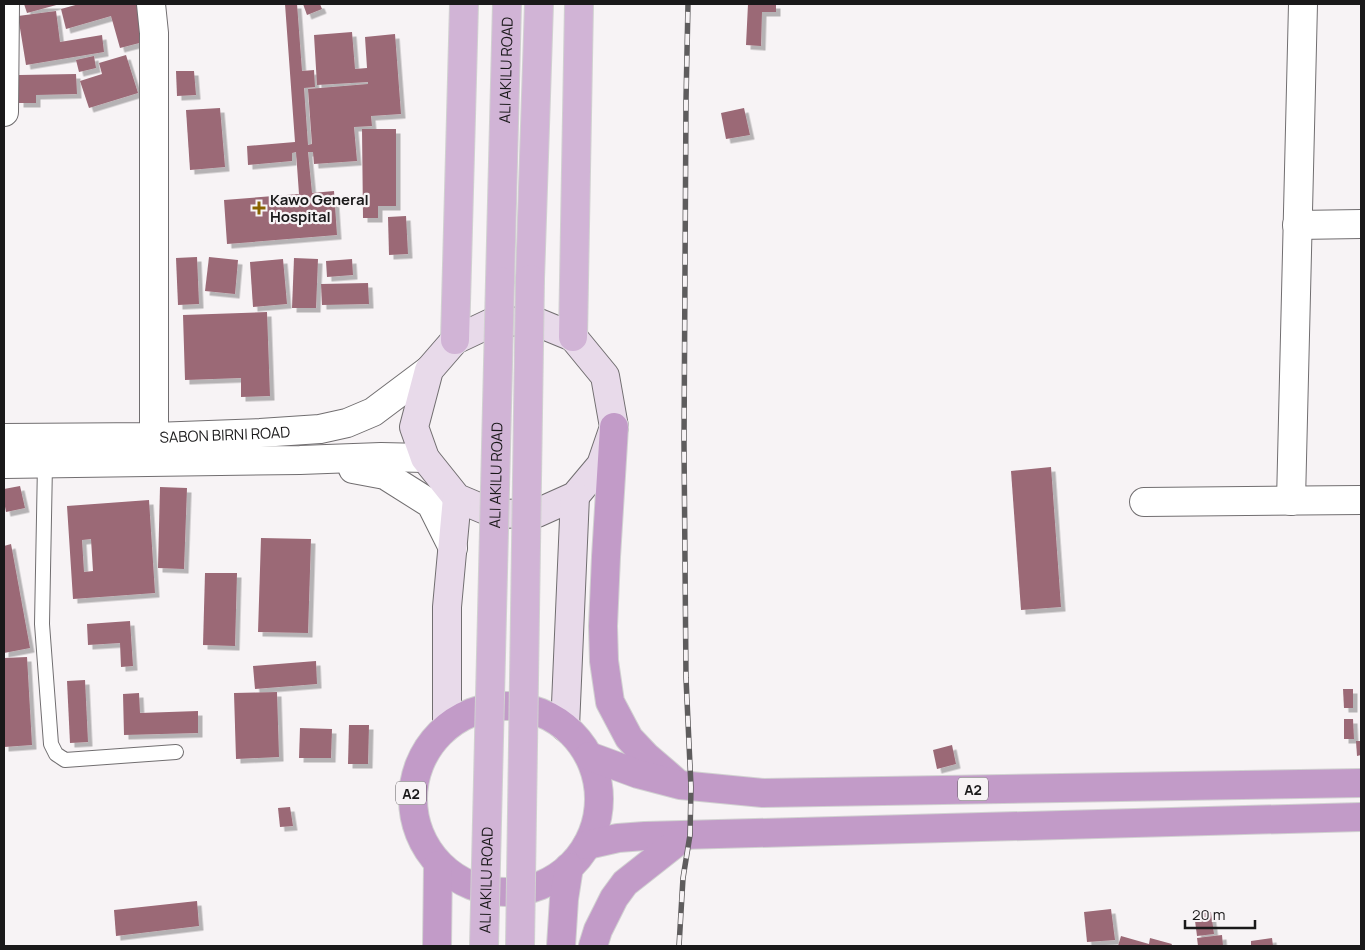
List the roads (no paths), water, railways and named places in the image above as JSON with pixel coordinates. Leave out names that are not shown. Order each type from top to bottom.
[{"type":"highway","points":[[614,427],[603,626],[604,661],[610,702],[628,738],[680,785]]},
{"type":"highway","name":"A2","points":[[510,706],[543,713],[565,727],[589,756],[599,785],[599,813],[587,845],[569,867],[539,886],[503,892],[468,885],[438,865],[417,832],[411,793],[422,755],[448,725],[477,710],[510,706]]},
{"type":"highway","name":"A2","points":[[589,756],[638,774],[680,785],[763,793],[1361,783]]},
{"type":"highway","points":[[587,845],[618,838],[686,835],[1361,817]]},
{"type":"highway","points":[[592,946],[610,906],[625,882],[686,835]]},
{"type":"highway","points":[[437,946],[438,865]]},
{"type":"highway","points":[[561,946],[564,899],[569,867]]},
{"type":"main road","points":[[454,340],[464,4]]},
{"type":"main road","name":"ALI AKILU ROAD","points":[[484,946],[507,4]]},
{"type":"main road","name":"ALI AKILU ROAD","points":[[520,946],[530,278],[539,4]]},
{"type":"main road","points":[[573,337],[579,4]]},
{"type":"main road","points":[[534,321],[573,337],[605,376],[614,427],[601,465],[575,496],[537,513],[495,514],[457,498],[425,458],[414,427],[429,370],[454,340],[493,322],[534,321]]},
{"type":"main road","points":[[565,727],[575,496]]},
{"type":"main road","points":[[448,725],[447,607],[457,498]]},
{"type":"street","points":[[4,112],[5,4]]},
{"type":"street","points":[[151,4],[154,33],[154,437]]},
{"type":"street","points":[[1291,501],[1303,4]]},
{"type":"street","points":[[1297,225],[1361,224]]},
{"type":"street","name":"SABON BIRNI ROAD","points":[[4,438],[154,437],[320,429],[346,423],[373,412],[429,370]]},
{"type":"street","name":"SABON BIRNI ROAD","points":[[4,464],[381,457],[425,458]]},
{"type":"street","points":[[300,460],[385,475],[431,504],[453,548]]},
{"type":"street","points":[[1144,502],[1361,500]]},
{"type":"lane","points":[[45,464],[42,624],[51,744],[56,754],[65,760],[176,752]]},
{"type":"railway","points":[[679,946],[683,878],[690,835],[691,787],[686,678],[684,443],[688,4]]},
{"type":"place","name":"Kawo General Hospital","points":[[259,208]]}]
